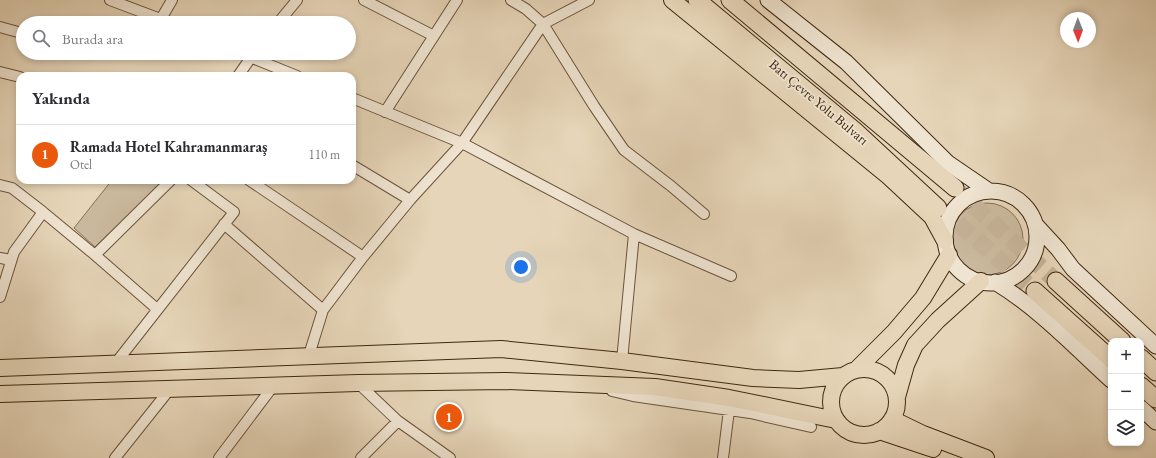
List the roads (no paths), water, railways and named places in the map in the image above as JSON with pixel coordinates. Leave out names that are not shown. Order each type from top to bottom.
[{"type":"highway","name":"Batı Çevre Yolu Bulvarı","points":[[697,0],[854,130],[938,208]]},
{"type":"highway","name":"Batı Çevre Yolu Bulvarı","points":[[730,0],[955,188]]},
{"type":"highway","points":[[1056,281],[1119,338]]},
{"type":"highway","points":[[1035,291],[1108,356]]},
{"type":"highway","points":[[1144,361],[1156,372]]},
{"type":"highway","points":[[1144,389],[1156,399]]},
{"type":"main road","points":[[672,0],[887,175],[932,217],[956,267],[967,276],[988,282],[1012,292],[1037,312],[1108,377]]},
{"type":"main road","points":[[768,0],[846,62],[948,162],[989,190],[1004,193],[1018,199],[1029,210],[1035,224],[1037,237],[1035,250],[1029,263],[1020,272],[1008,279],[988,282],[938,320],[915,345],[906,365],[897,397],[896,410],[892,419],[885,428],[866,435],[852,432],[836,420],[831,400],[835,387],[894,332],[923,298],[947,248],[946,226],[952,213],[962,201],[974,194],[989,190]]},
{"type":"main road","points":[[1035,224],[1058,249],[1073,270],[1156,346]]},
{"type":"main road","points":[[0,368],[309,355],[500,349],[622,360],[754,378],[799,380],[870,369],[882,374],[892,384],[897,397]]},
{"type":"main road","points":[[0,394],[274,385],[506,381],[655,387],[729,398],[836,420]]},
{"type":"main road","points":[[1143,410],[1156,422]]},
{"type":"main road","points":[[892,419],[923,434],[986,458]]},
{"type":"main road","points":[[879,431],[962,458]]},
{"type":"street","points":[[110,0],[153,16]]},
{"type":"street","points":[[163,16],[172,0]]},
{"type":"street","points":[[283,16],[296,0]]},
{"type":"street","points":[[364,0],[434,36]]},
{"type":"street","points":[[386,112],[458,0]]},
{"type":"street","points":[[512,0],[526,9],[543,24],[594,106],[624,150],[671,186],[704,214]]},
{"type":"street","points":[[309,355],[323,310],[363,257],[410,200],[462,143],[543,24],[590,0]]},
{"type":"street","points":[[0,27],[16,31]]},
{"type":"street","points":[[241,72],[249,60]]},
{"type":"street","points":[[263,60],[289,72]]},
{"type":"street","points":[[0,72],[16,76]]},
{"type":"street","points":[[356,100],[462,143],[634,234],[731,276]]},
{"type":"street","points":[[356,167],[410,200]]},
{"type":"street","points":[[95,255],[167,184]]},
{"type":"street","points":[[115,364],[234,212],[196,184]]},
{"type":"street","points":[[255,184],[363,257]]},
{"type":"street","points":[[0,185],[12,188],[43,212],[157,309]]},
{"type":"street","points":[[0,297],[14,252],[43,212]]},
{"type":"street","points":[[224,224],[323,310]]},
{"type":"street","points":[[622,360],[634,234]]},
{"type":"street","points":[[0,258],[11,260]]},
{"type":"street","points":[[358,383],[398,421],[450,458]]},
{"type":"street","points":[[589,384],[633,396],[750,413],[811,427]]},
{"type":"street","points":[[219,458],[274,385]]},
{"type":"street","points":[[115,458],[170,389]]},
{"type":"street","points":[[723,458],[729,410]]},
{"type":"street","points":[[361,458],[398,421]]},
{"type":"tunnel","points":[[955,188],[1056,281]]},
{"type":"tunnel","points":[[938,208],[967,231],[1035,291]]},
{"type":"place","name":"Ramada Hotel Kahramanmaraş","points":[[449,417]]}]
